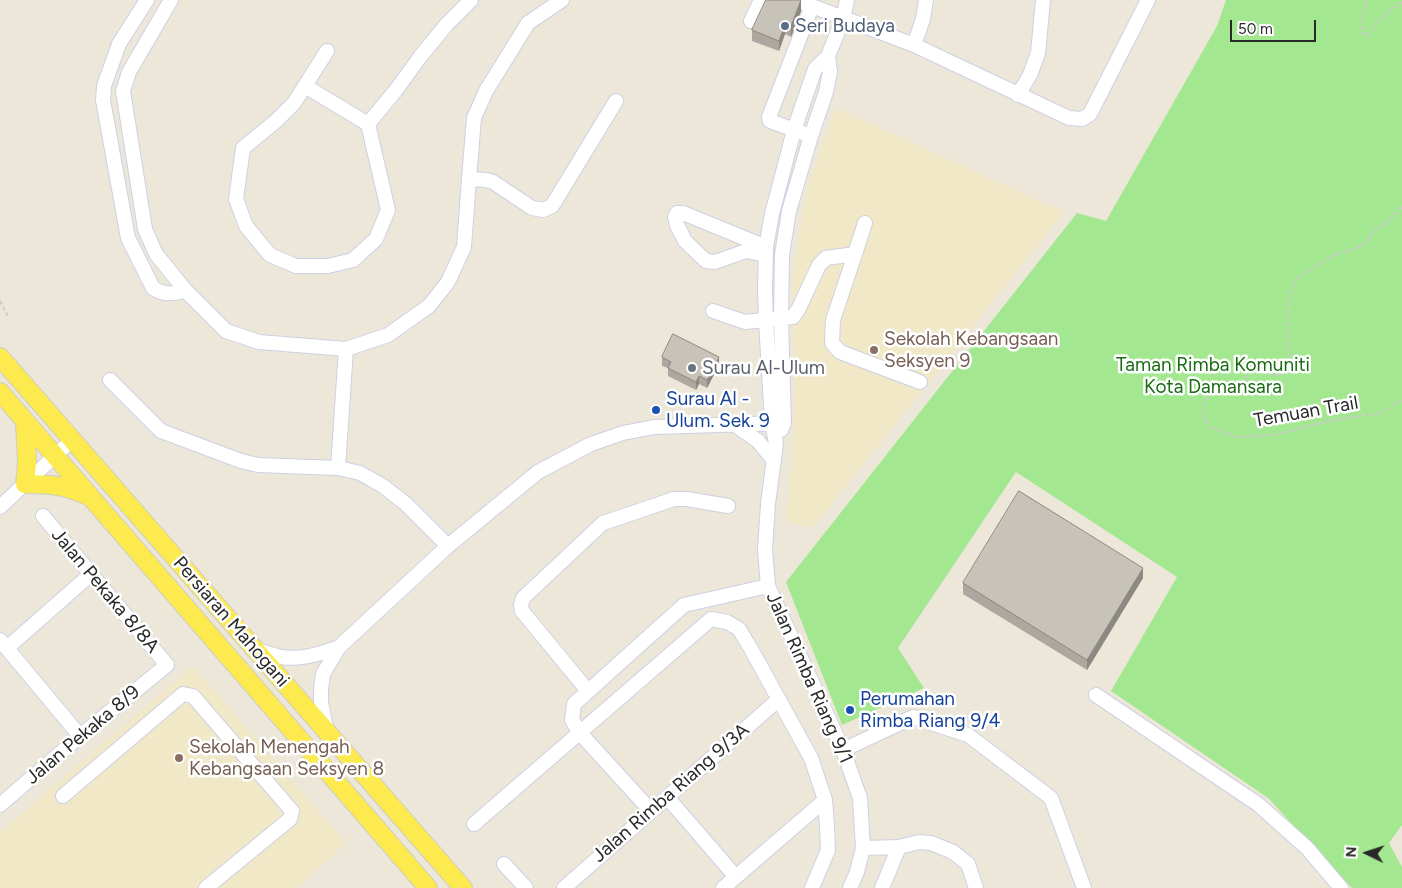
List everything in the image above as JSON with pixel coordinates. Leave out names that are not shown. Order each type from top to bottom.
[{"type":"main road","name":"Persiaran Mahogani","points":[[0,357],[462,888]]},
{"type":"main road","name":"Persiaran Mahogani","points":[[0,392],[428,888]]},
{"type":"main road","points":[[26,422],[27,463],[25,484],[59,485],[73,488],[90,496]]},
{"type":"street","points":[[146,0],[119,44],[104,86],[103,100],[128,238],[153,288],[164,294],[186,291]]},
{"type":"street","points":[[171,0],[128,72],[122,91],[145,229],[156,254],[186,291],[226,331],[259,342],[346,349],[388,335],[429,306],[448,282],[464,246],[474,118],[486,91],[528,24],[562,0]]},
{"type":"street","points":[[368,124],[396,90],[420,56],[447,24],[471,0]]},
{"type":"street","points":[[751,20],[761,0]]},
{"type":"street","points":[[796,0],[914,45],[1069,118],[1082,119],[1090,114],[1148,0]]},
{"type":"street","name":"Jalan Rimba Riang 9/1","points":[[847,0],[843,19],[828,56],[815,69],[794,130],[772,214],[766,251],[766,321],[770,391],[778,423],[768,504],[765,550],[768,586],[843,750],[860,798],[863,848],[857,872],[850,888]]},
{"type":"street","points":[[914,45],[923,19],[926,0]]},
{"type":"street","points":[[1018,95],[1030,75],[1038,53],[1043,0]]},
{"type":"street","points":[[811,136],[774,124],[770,121],[769,117],[812,6]]},
{"type":"street","points":[[304,86],[368,124],[388,210],[376,239],[352,260],[328,266],[296,266],[270,254],[246,226],[236,199],[243,148],[276,121],[294,102],[304,86],[328,51]]},
{"type":"street","points":[[327,732],[321,702],[323,674],[339,647],[448,546],[538,472],[591,444],[623,433],[654,427],[778,423],[782,255],[789,211],[826,92],[830,72],[828,56]]},
{"type":"street","points":[[468,179],[493,182],[532,208],[543,210],[552,206],[616,101]]},
{"type":"street","points":[[683,212],[766,251],[746,251],[715,262],[706,261],[685,241],[675,217],[677,213],[683,212]]},
{"type":"street","points":[[865,223],[833,320],[832,343],[840,352],[920,382]]},
{"type":"street","points":[[713,311],[745,322],[792,317],[799,308],[819,265],[826,258],[855,254]]},
{"type":"street","points":[[338,468],[346,349]]},
{"type":"street","points":[[110,380],[161,431],[241,461],[258,465],[338,468],[360,473],[383,486],[406,504],[448,546]]},
{"type":"street","points":[[738,424],[756,415],[763,407],[770,391]]},
{"type":"street","points":[[738,424],[758,441],[774,461]]},
{"type":"street","points":[[0,507],[72,440]]},
{"type":"street","points":[[588,691],[522,611],[523,598],[603,523],[674,499],[687,499],[728,506]]},
{"type":"street","name":"Jalan Pekaka 8/8A","points":[[43,516],[167,665]]},
{"type":"street","points":[[80,736],[3,644],[91,574]]},
{"type":"street","points":[[651,811],[580,733],[572,720],[574,704],[684,606],[768,586]]},
{"type":"street","points":[[474,824],[712,619],[727,622],[739,629],[811,758],[825,800],[828,826],[828,850],[812,888]]},
{"type":"street","points":[[254,649],[280,657],[298,658],[320,654],[339,647]]},
{"type":"street","name":"Jalan Pekaka 8/9","points":[[0,805],[167,665]]},
{"type":"street","points":[[63,796],[183,694],[193,696],[292,811],[290,819],[206,888]]},
{"type":"street","points":[[1096,696],[1259,805],[1307,848],[1342,888]]},
{"type":"street","name":"Jalan Rimba Riang 9/3A","points":[[564,888],[778,699]]},
{"type":"street","points":[[843,750],[913,717],[968,735],[1051,798],[1084,888]]},
{"type":"street","points":[[667,797],[736,877]]},
{"type":"street","points":[[724,888],[825,800]]},
{"type":"street","points":[[863,848],[899,847],[918,842],[931,843],[953,852],[968,864],[976,888]]},
{"type":"street","points":[[882,888],[899,847]]},
{"type":"street","points":[[504,864],[526,888]]},
{"type":"path","points":[[1366,0],[1362,27],[1363,33],[1369,36],[1375,24],[1402,2]]},
{"type":"path","name":"Temuan Trail","points":[[1402,206],[1388,222],[1373,231],[1368,241],[1358,248],[1334,255],[1297,278],[1290,292],[1287,336],[1290,358],[1294,365],[1292,370],[1278,374],[1252,371],[1247,376],[1243,385],[1222,384],[1212,388],[1204,401],[1204,420],[1212,428],[1237,437],[1274,435],[1328,421],[1381,413],[1402,399]]},
{"type":"path","points":[[0,301],[9,318]]},
{"type":"shaded area","name":"Sekolah Kebangsaan Seksyen 9","points":[[836,108],[1064,212],[813,528],[786,521],[792,457],[795,383],[792,285],[806,192]]},
{"type":"shaded area","name":"Sekolah Menengah Kebangsaan Seksyen 8","points":[[193,666],[346,843],[297,888],[0,888],[0,832]]},
{"type":"green space","name":"Taman Rimba Komuniti Kota Damansara","points":[[1226,0],[1402,0],[1402,825],[1389,843],[1402,867],[1402,888],[1352,888],[1268,798],[1111,691],[1177,577],[1016,472],[898,648],[924,688],[842,725],[786,582],[1077,213],[1106,221],[1217,26]]},
{"type":"building","points":[[766,0],[801,0],[791,26],[785,24],[779,41],[752,30]]},
{"type":"building","name":"Surau Al-Ulum","points":[[673,334],[719,357],[707,380],[699,376],[696,382],[668,368],[671,362],[662,357]]},
{"type":"building","points":[[1019,491],[1143,568],[1087,660],[963,583]]},
{"type":"place","name":"Seri Budaya","points":[[785,26]]},
{"type":"place","name":"Sekolah Kebangsaan Seksyen 9","points":[[874,350]]},
{"type":"place","name":"Surau Al-Ulum","points":[[692,368]]},
{"type":"place","name":"Surau Al - Ulum. Sek. 9","points":[[656,410]]},
{"type":"place","name":"Perumahan Rimba Riang 9/4","points":[[850,710]]},
{"type":"place","name":"Sekolah Menengah Kebangsaan Seksyen 8","points":[[179,758]]}]
